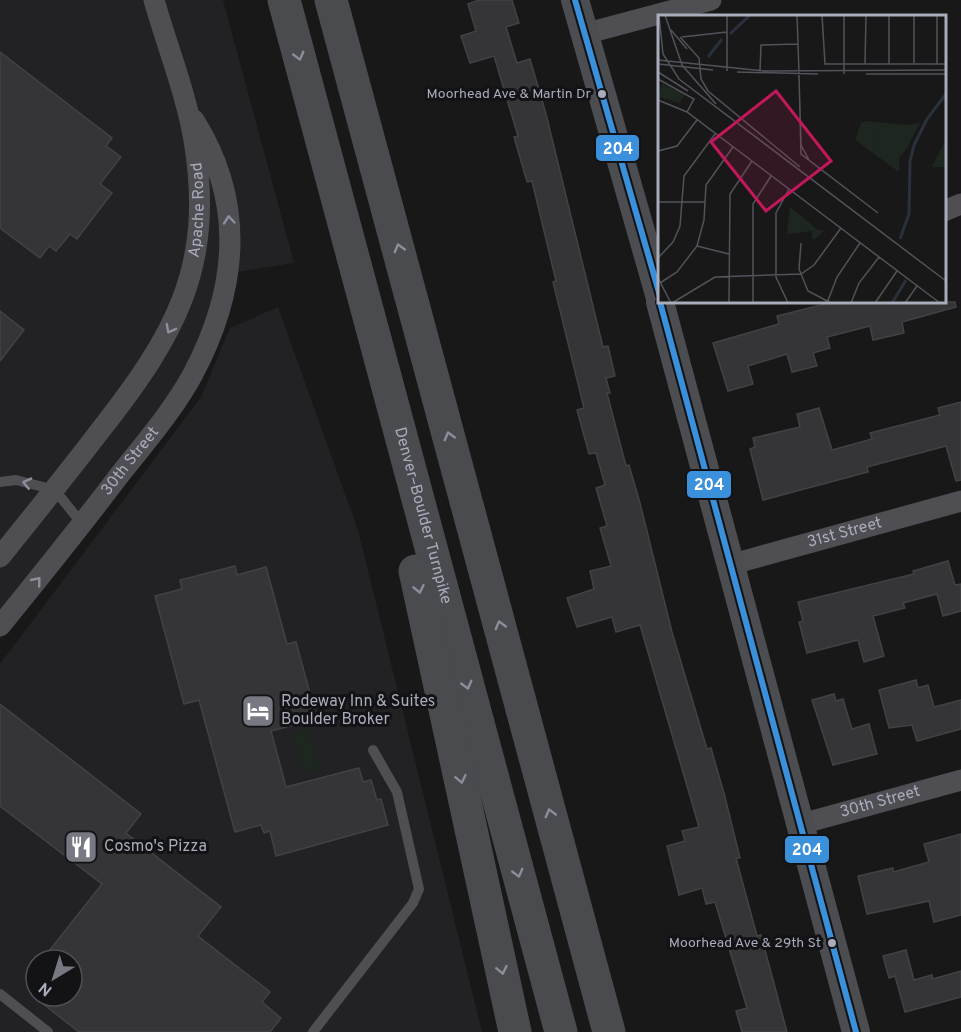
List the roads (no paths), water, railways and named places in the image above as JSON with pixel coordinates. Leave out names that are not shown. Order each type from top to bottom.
[{"type":"highway","name":"Denver–Boulder Turnpike","points":[[284,0],[561,1032]]},
{"type":"highway","points":[[331,0],[609,1032]]},
{"type":"highway","points":[[328,162],[516,1032]]},
{"type":"highway","points":[[559,847],[617,1032]]},
{"type":"street","name":"Apache Road","points":[[55,490],[156,357],[181,308],[191,275],[200,216],[196,160],[187,110],[154,0]]},
{"type":"street","points":[[575,0],[658,292]]},
{"type":"street","points":[[584,34],[711,0]]},
{"type":"street","name":"Apache Road","points":[[187,110],[210,147],[220,170],[227,197],[231,240],[227,278]]},
{"type":"street","points":[[946,212],[961,204]]},
{"type":"street","name":"30th Street","points":[[0,626],[156,427],[193,373],[209,336],[227,278]]},
{"type":"street","points":[[661,303],[729,565],[856,1032]]},
{"type":"street","points":[[0,557],[55,490]]},
{"type":"street","name":"31st Street","points":[[729,565],[961,501]]},
{"type":"street","name":"30th Street","points":[[801,824],[961,780]]},
{"type":"lane","points":[[0,482],[16,480],[55,490],[82,524]]},
{"type":"lane","points":[[313,1032],[413,903],[419,889],[397,792],[374,750]]},
{"type":"lane","points":[[0,994],[48,1032]]},
{"type":"place","name":"Moorhead Ave & Martin Dr","points":[[602,94]]},
{"type":"place","name":"Rodeway Inn & Suites Boulder Broker","points":[[258,711]]},
{"type":"place","name":"Cosmo's Pizza","points":[[81,847]]},
{"type":"place","name":"Moorhead Ave & 29th St","points":[[832,943]]}]
